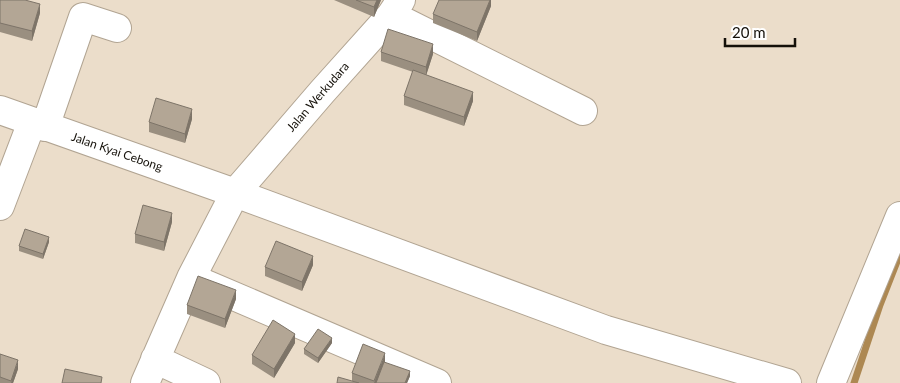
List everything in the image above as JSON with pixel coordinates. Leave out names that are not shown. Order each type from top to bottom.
[{"type":"street","points":[[0,206],[38,125],[85,8],[117,28]]},
{"type":"street","points":[[396,8],[583,111]]},
{"type":"street","name":"Jalan Werkudara","points":[[150,371],[191,278],[235,193],[396,8]]},
{"type":"street","name":"Jalan Kyai Cebong","points":[[0,110],[235,193],[606,330],[787,383]]},
{"type":"street","points":[[831,383],[900,216]]},
{"type":"street","points":[[191,278],[437,383]]},
{"type":"street","points":[[150,371],[206,383]]},
{"type":"building","points":[[0,0],[25,0],[40,4],[32,31],[0,23]]},
{"type":"building","points":[[356,0],[377,0],[374,7]]},
{"type":"building","points":[[439,0],[490,0],[477,32],[433,14]]},
{"type":"building","points":[[388,29],[433,44],[426,67],[381,52]]},
{"type":"building","points":[[413,70],[473,92],[464,117],[404,96]]},
{"type":"building","points":[[156,98],[192,109],[185,134],[149,122]]},
{"type":"building","points":[[143,205],[172,213],[164,242],[135,234]]},
{"type":"building","points":[[25,229],[49,237],[43,254],[19,246]]},
{"type":"building","points":[[276,241],[313,256],[302,282],[265,267]]},
{"type":"building","points":[[198,276],[236,290],[225,319],[187,305]]},
{"type":"building","points":[[273,320],[295,334],[274,369],[252,355]]},
{"type":"building","points":[[318,329],[332,338],[318,358],[304,349]]},
{"type":"building","points":[[363,344],[385,353],[374,381],[352,373]]},
{"type":"building","points":[[0,354],[18,360],[11,381],[0,377]]},
{"type":"building","points":[[384,362],[410,371],[405,383],[376,383]]},
{"type":"building","points":[[65,369],[102,377],[101,383],[62,383]]},
{"type":"building","points":[[338,377],[359,383],[337,383]]},
{"type":"waterway","points":[[854,383],[880,305],[900,254]]}]
